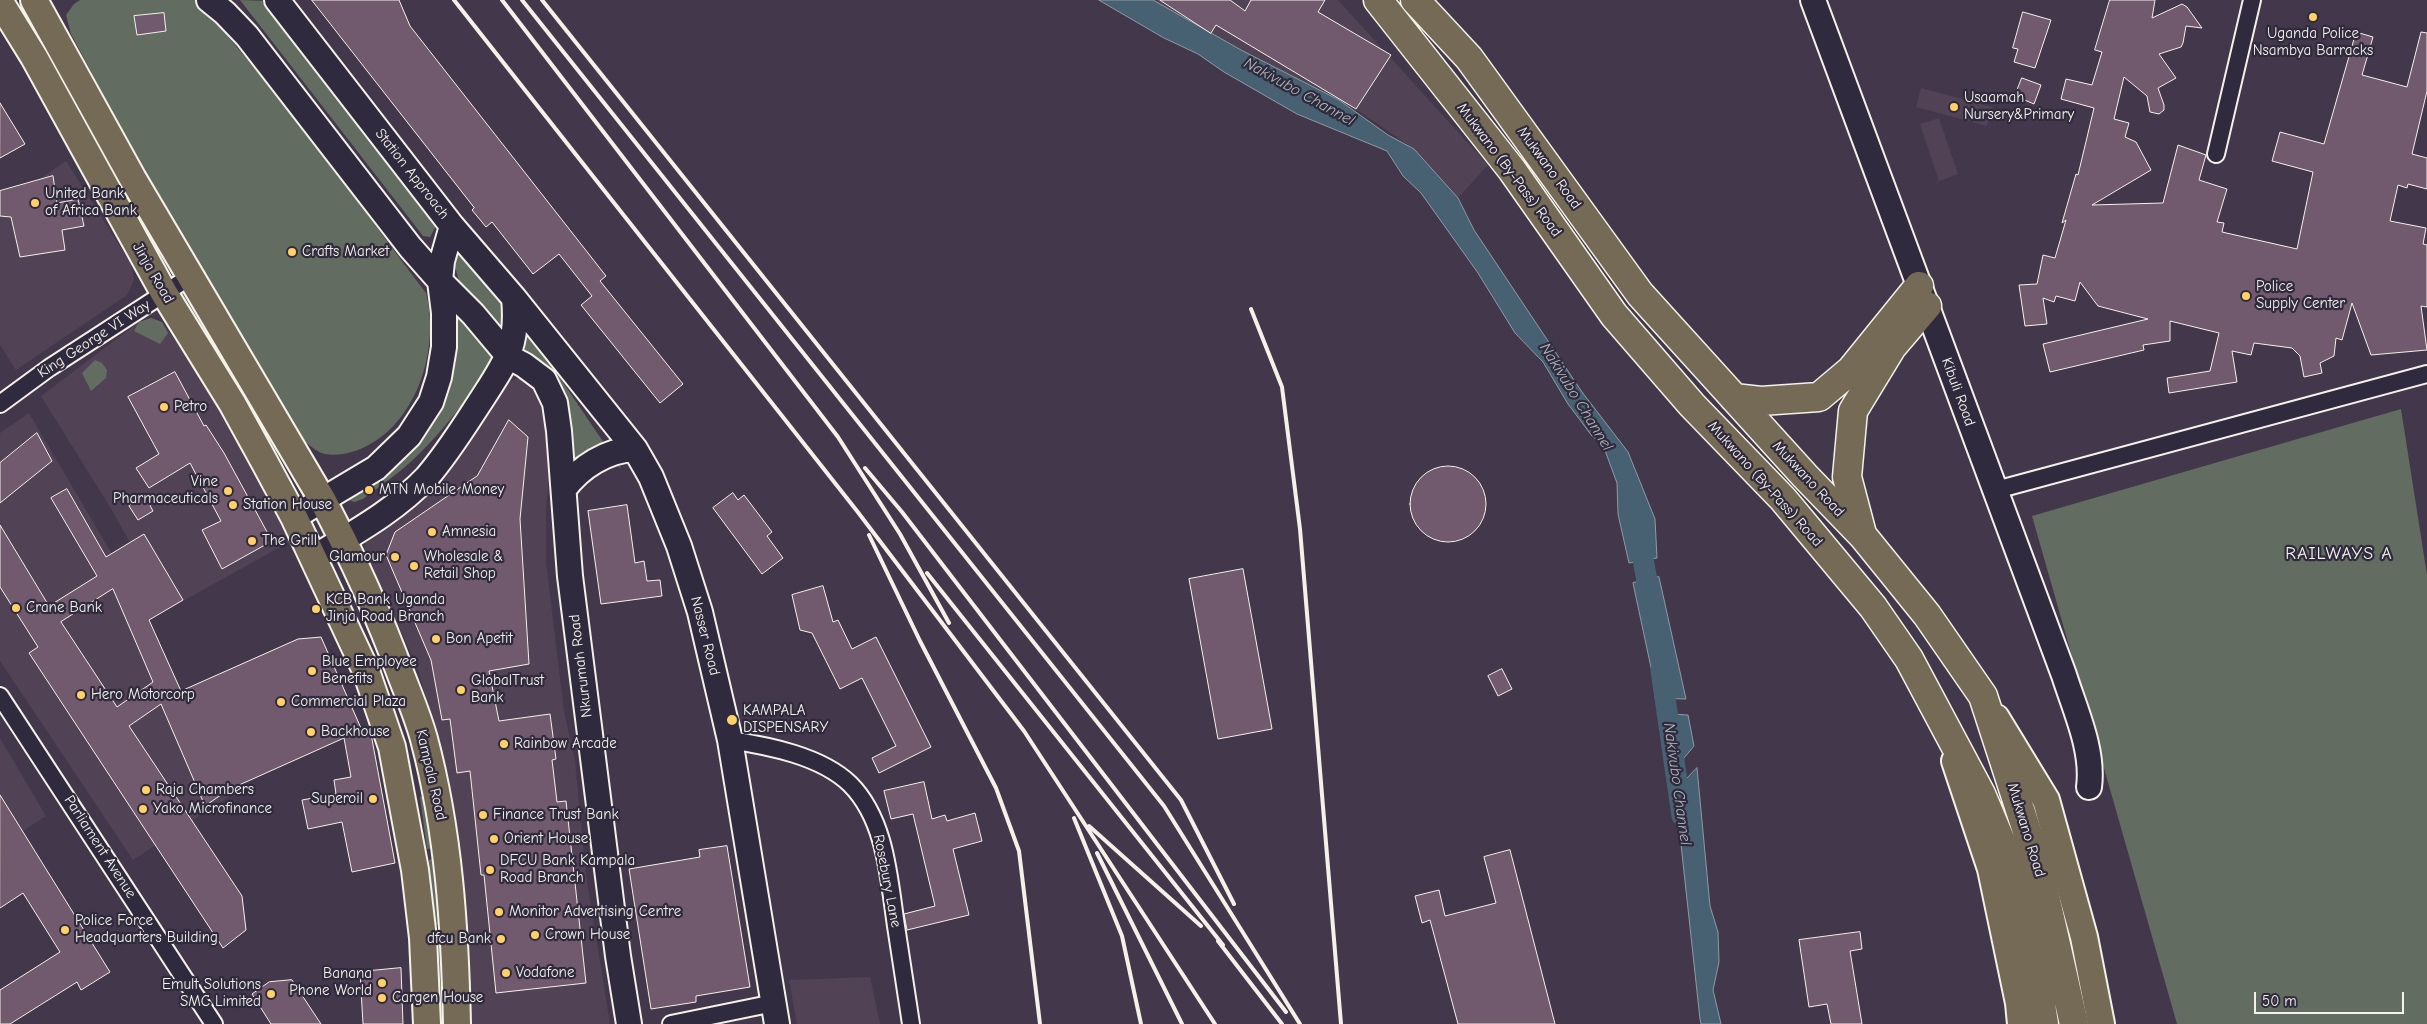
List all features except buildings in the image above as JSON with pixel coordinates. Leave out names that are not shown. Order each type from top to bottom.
[{"type":"highway","name":"Mukwano (By-Pass) Road","points":[[1378,0],[1512,170],[1614,315],[1692,404],[1783,499],[1873,607],[1908,659],[1981,794],[2005,852],[2031,940],[2044,1024]]},
{"type":"highway","name":"Mukwano Road","points":[[1415,0],[1469,58],[1640,294],[1863,536],[1927,615],[1983,696],[2038,865],[2074,1024]]},
{"type":"highway","points":[[1734,398],[1761,401],[1820,397],[1851,370],[1923,296]]},
{"type":"highway","points":[[1863,536],[1847,478],[1853,411],[1923,296]]},
{"type":"main road","name":"Jinja Road","points":[[34,0],[120,157],[322,499],[344,540]]},
{"type":"main road","name":"Jinja Road","points":[[0,2],[34,57],[164,293],[232,403],[294,517],[312,558]]},
{"type":"main road","name":"Kampala Road","points":[[344,540],[391,646],[424,740],[444,836],[454,934],[457,1024]]},
{"type":"main road","points":[[312,558],[366,672],[392,747],[415,870],[423,938],[427,1024]]},
{"type":"main road","points":[[1983,696],[2046,800],[2084,937],[2101,1024]]},
{"type":"main road","points":[[1940,717],[1991,869],[2019,1003],[2021,1024]]},
{"type":"street","points":[[209,0],[225,13],[247,36],[410,247],[473,314],[509,357]]},
{"type":"street","name":"Station Approach","points":[[277,0],[452,226],[514,298]]},
{"type":"street","name":"Kibuli Road","points":[[1813,0],[2064,675],[2087,752],[2091,774],[2089,787]]},
{"type":"street","points":[[2216,154],[2252,0]]},
{"type":"street","points":[[294,517],[387,459],[422,419],[439,377],[444,347],[444,314],[440,281],[442,261],[452,226]]},
{"type":"street","name":"King George VI Way","points":[[0,404],[49,368],[191,276]]},
{"type":"street","points":[[312,558],[344,540],[380,516],[427,477],[452,446],[509,357],[515,327],[514,298]]},
{"type":"street","name":"Nasser Road","points":[[514,298],[635,449],[651,477],[690,579],[730,740],[776,1014]]},
{"type":"street","name":"Nkurumah Road","points":[[509,357],[536,372],[550,390],[558,417],[570,576],[629,1024]]},
{"type":"street","points":[[1996,490],[2427,374]]},
{"type":"street","points":[[564,489],[579,471],[597,460],[618,451],[635,449]]},
{"type":"street","name":"Parliament Avenue","points":[[0,696],[214,1024]]},
{"type":"street","name":"Rosebury Lane","points":[[730,740],[768,746],[802,757],[836,774],[860,795],[877,829],[888,871],[911,1024]]},
{"type":"street","points":[[671,1024],[776,1014]]},
{"type":"shaded area","points":[[1153,0],[1338,0],[1488,165],[1458,198],[1414,149],[1356,109],[1241,50]]},
{"type":"shaded area","name":"Usaamah Nursery&Primary","points":[[1921,88],[1992,107],[1987,126],[1916,107]]},
{"type":"shaded area","points":[[1939,118],[1958,174],[1939,181],[1920,124]]},
{"type":"shaded area","points":[[66,161],[131,264],[134,280],[127,295],[16,370],[0,345],[0,206]]},
{"type":"shaded area","points":[[151,318],[162,322],[242,436],[300,536],[167,610],[113,512],[41,396],[139,322]]},
{"type":"shaded area","points":[[520,377],[536,388],[554,420],[546,510],[546,562],[564,711],[575,761],[586,875],[610,1024],[468,1024],[462,890],[449,780],[417,666],[364,550],[367,530],[505,384]]},
{"type":"shaded area","points":[[29,413],[129,583],[230,796],[133,860],[0,661],[0,433]]},
{"type":"shaded area","points":[[0,738],[46,816],[0,846]]},
{"type":"shaded area","points":[[870,977],[880,1024],[797,1024],[789,980]]},
{"type":"green space","name":"Crafts Market","points":[[80,0],[195,0],[286,107],[426,293],[430,315],[430,339],[426,363],[419,386],[408,407],[394,426],[376,441],[355,451],[332,455],[320,452],[305,442],[167,215],[71,34],[66,15],[74,4]]},
{"type":"green space","points":[[240,0],[266,1],[437,217],[436,226],[430,237],[423,236]]},
{"type":"green space","points":[[101,140],[160,243],[151,248],[92,146]]},
{"type":"green space","points":[[461,249],[505,302],[507,335],[459,281],[452,256]]},
{"type":"green space","points":[[186,288],[217,337],[207,343],[178,295]]},
{"type":"green space","points":[[453,301],[496,353],[460,407],[417,456],[363,499],[354,502],[349,500],[441,397],[457,344]]},
{"type":"green space","points":[[151,318],[162,322],[168,333],[160,344],[134,331],[139,322]]},
{"type":"green space","points":[[524,325],[621,468],[610,463],[569,470],[566,397],[548,373],[523,348]]},
{"type":"green space","points":[[221,344],[283,448],[275,453],[214,349]]},
{"type":"green space","points":[[95,360],[102,363],[107,370],[106,378],[91,391],[82,373]]},
{"type":"green space","points":[[2401,409],[2427,575],[2427,1024],[2177,1024],[2032,516]]},
{"type":"green space","points":[[429,795],[438,847],[427,849],[420,797]]},
{"type":"green space","points":[[438,857],[445,925],[435,925],[429,860]]},
{"type":"green space","points":[[434,938],[446,938],[449,1013],[439,1012]]},
{"type":"water","points":[[1099,0],[1153,0],[1241,50],[1339,100],[1388,135],[1414,149],[1458,198],[1474,230],[1582,392],[1628,452],[1655,519],[1657,558],[1629,563],[1618,514],[1617,483],[1603,445],[1592,436],[1568,404],[1543,362],[1515,333],[1478,273],[1421,193],[1403,176],[1387,151],[1297,114],[1224,72],[1198,54],[1164,38]]},
{"type":"water","points":[[1659,577],[1686,699],[1655,698],[1653,677],[1633,583]]},
{"type":"water","points":[[1658,713],[1688,715],[1694,746],[1669,776]]},
{"type":"water","points":[[1697,768],[1710,906],[1718,932],[1719,962],[1713,990],[1721,1024],[1701,1024],[1679,826],[1673,793]]},
{"type":"waterway","name":"Nakivubo Channel","points":[[1638,532],[1652,608]]},
{"type":"waterway","name":"Nakivubo Channel","points":[[1661,670],[1682,816]]},
{"type":"railway","points":[[454,0],[857,511],[1024,731],[1215,1024]]},
{"type":"railway","points":[[502,0],[838,437],[900,534],[949,623]]},
{"type":"railway","points":[[522,0],[1164,806],[1300,1024]]},
{"type":"railway","points":[[542,0],[1181,800],[1234,904]]},
{"type":"railway","points":[[1251,309],[1282,387],[1300,529],[1341,1024]]},
{"type":"railway","points":[[865,468],[902,512],[1286,1012]]},
{"type":"railway","points":[[869,535],[920,641],[996,788],[1019,851],[1040,1024]]},
{"type":"railway","points":[[927,573],[1223,945]]},
{"type":"railway","points":[[1074,818],[1122,936],[1141,1024]]},
{"type":"railway","points":[[1089,826],[1201,926]]},
{"type":"railway","points":[[1097,853],[1182,1024]]},
{"type":"railway","points":[[1218,941],[1282,1024]]},
{"type":"place","name":"Uganda Police Nsambya Barracks","points":[[2313,17]]},
{"type":"place","name":"Usaamah Nursery&Primary","points":[[1954,107]]},
{"type":"place","name":"United Bank of Africa Bank","points":[[35,203]]},
{"type":"place","name":"Crafts Market","points":[[292,252]]},
{"type":"place","name":"Police Supply Center","points":[[2246,296]]},
{"type":"place","name":"Petro","points":[[164,407]]},
{"type":"place","name":"MTN Mobile Money","points":[[369,490]]},
{"type":"place","name":"Vine Pharmaceuticals","points":[[228,491]]},
{"type":"place","name":"Station House","points":[[233,505]]},
{"type":"place","name":"Amnesia","points":[[432,532]]},
{"type":"place","name":"The Grill","points":[[252,541]]},
{"type":"place","name":"Glamour","points":[[395,557]]},
{"type":"place","name":"Wholesale & Retail Shop","points":[[414,566]]},
{"type":"place","name":"Crane Bank","points":[[16,608]]},
{"type":"place","name":"KCB Bank Uganda Jinja Road Branch","points":[[316,609]]},
{"type":"place","name":"Bon Apetit","points":[[436,639]]},
{"type":"place","name":"Blue Employee Benefits","points":[[312,671]]},
{"type":"place","name":"GlobalTrust Bank","points":[[461,690]]},
{"type":"place","name":"Hero Motorcorp","points":[[81,695]]},
{"type":"place","name":"Commercial Plaza","points":[[281,702]]},
{"type":"place","name":"KAMPALA DISPENSARY","points":[[732,720]]},
{"type":"place","name":"Backhouse","points":[[311,732]]},
{"type":"place","name":"Rainbow Arcade","points":[[504,744]]},
{"type":"place","name":"Raja Chambers","points":[[146,790]]},
{"type":"place","name":"Superoil","points":[[373,799]]},
{"type":"place","name":"Yako Microfinance","points":[[143,809]]},
{"type":"place","name":"Finance Trust Bank","points":[[483,815]]},
{"type":"place","name":"Orient House","points":[[494,839]]},
{"type":"place","name":"DFCU Bank Kampala Road Branch","points":[[490,870]]},
{"type":"place","name":"Monitor Advertising Centre","points":[[499,912]]},
{"type":"place","name":"Police Force Headquarters Building","points":[[65,930]]},
{"type":"place","name":"Crown House","points":[[535,935]]},
{"type":"place","name":"dfcu Bank","points":[[501,939]]},
{"type":"place","name":"Vodafone","points":[[506,973]]},
{"type":"place","name":"Banana Phone World","points":[[382,983]]},
{"type":"place","name":"Emult Solutions SMC Limited","points":[[271,994]]},
{"type":"place","name":"Cargen House","points":[[382,998]]},
{"type":"district","name":"RAILWAYS A","points":[[2339,554]]}]
